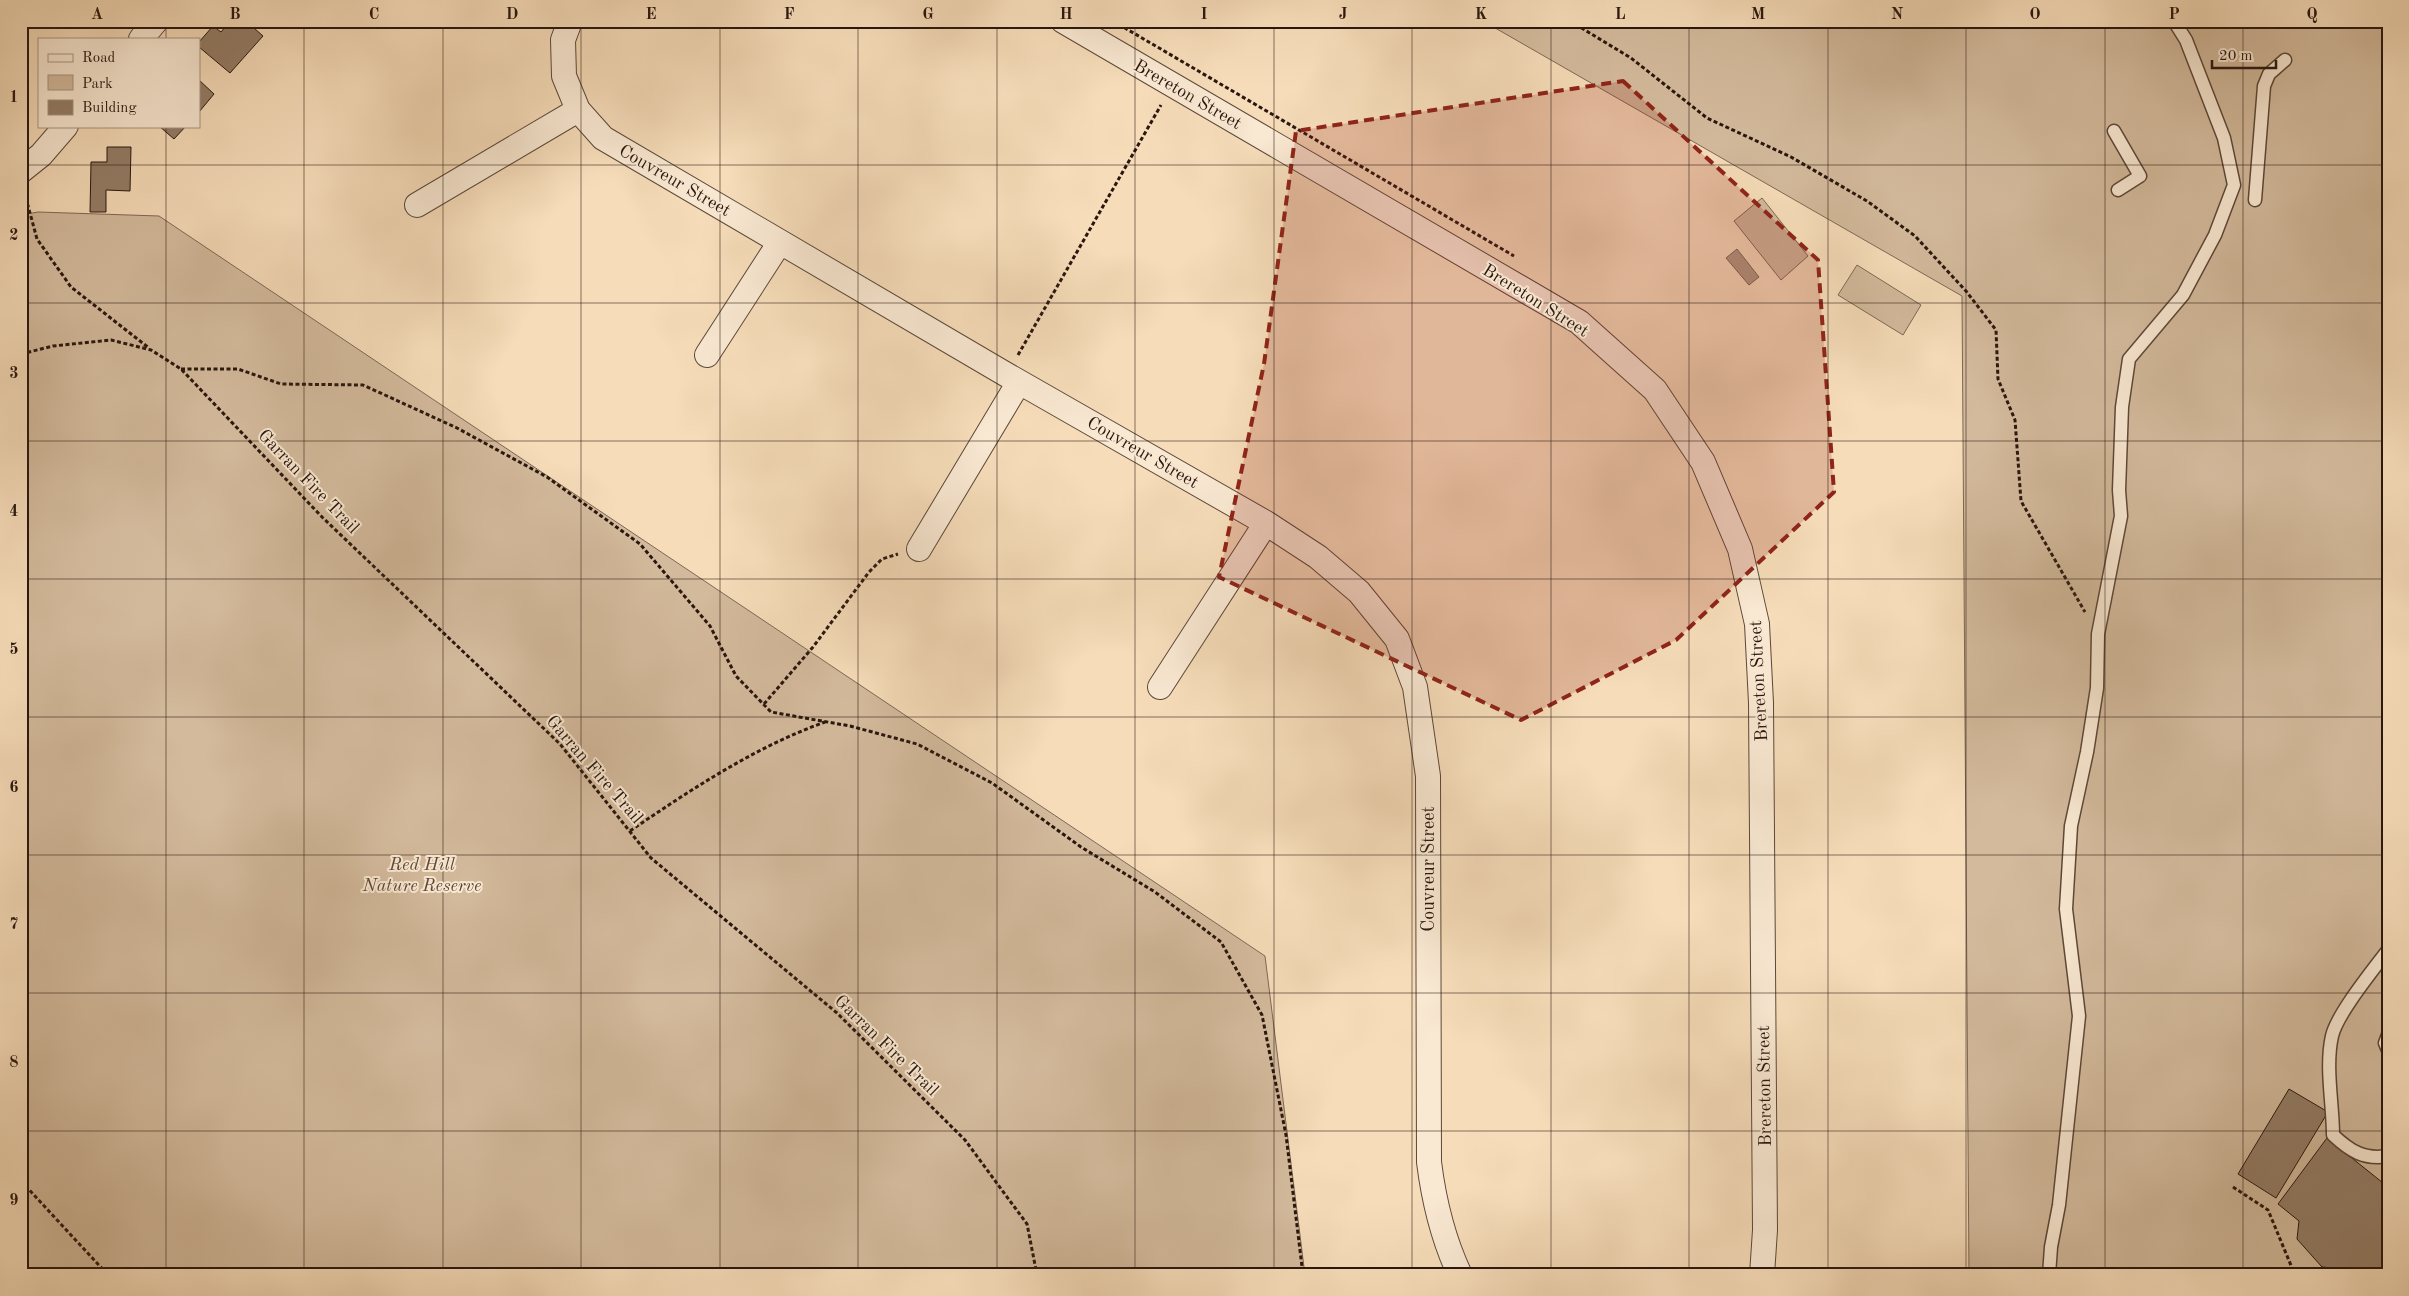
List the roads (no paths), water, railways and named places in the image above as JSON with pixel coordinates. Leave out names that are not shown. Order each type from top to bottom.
[{"type":"street","points":[[142,38],[156,21]]},
{"type":"street","name":"Couvreur Street","points":[[570,21],[563,40],[564,76],[578,110],[603,138],[1013,378],[1266,523],[1318,557],[1360,592],[1397,639],[1415,687],[1428,776],[1429,1162],[1434,1201],[1448,1250],[1460,1275]]},
{"type":"street","name":"Brereton Street","points":[[1063,21],[1579,322],[1655,390],[1703,462],[1740,549],[1757,624],[1760,703],[1765,1220],[1762,1275]]},
{"type":"street","points":[[417,206],[578,110]]},
{"type":"street","points":[[22,180],[64,128]]},
{"type":"street","points":[[708,356],[780,242]]},
{"type":"street","points":[[919,549],[1013,378]]},
{"type":"street","points":[[1160,687],[1266,523]]},
{"type":"lane","points":[[2049,1275],[2051,1247],[2059,1205],[2079,1016],[2066,909],[2071,826],[2097,688],[2098,634],[2121,516],[2119,490],[2122,407],[2129,359],[2183,295],[2215,235],[2234,185],[2224,138],[2186,40],[2174,21]]},
{"type":"lane","points":[[2255,200],[2264,86],[2269,74],[2285,60]]},
{"type":"lane","points":[[2114,131],[2140,176],[2118,190]]},
{"type":"lane","points":[[2388,950],[2351,1001],[2332,1034],[2329,1054],[2333,1135],[2350,1150],[2367,1157],[2388,1156]]},
{"type":"lane","points":[[2388,1035],[2385,1043],[2388,1050]]},
{"type":"park label","name":"Red Hill Nature Reserve","points":[[422,874]]}]
